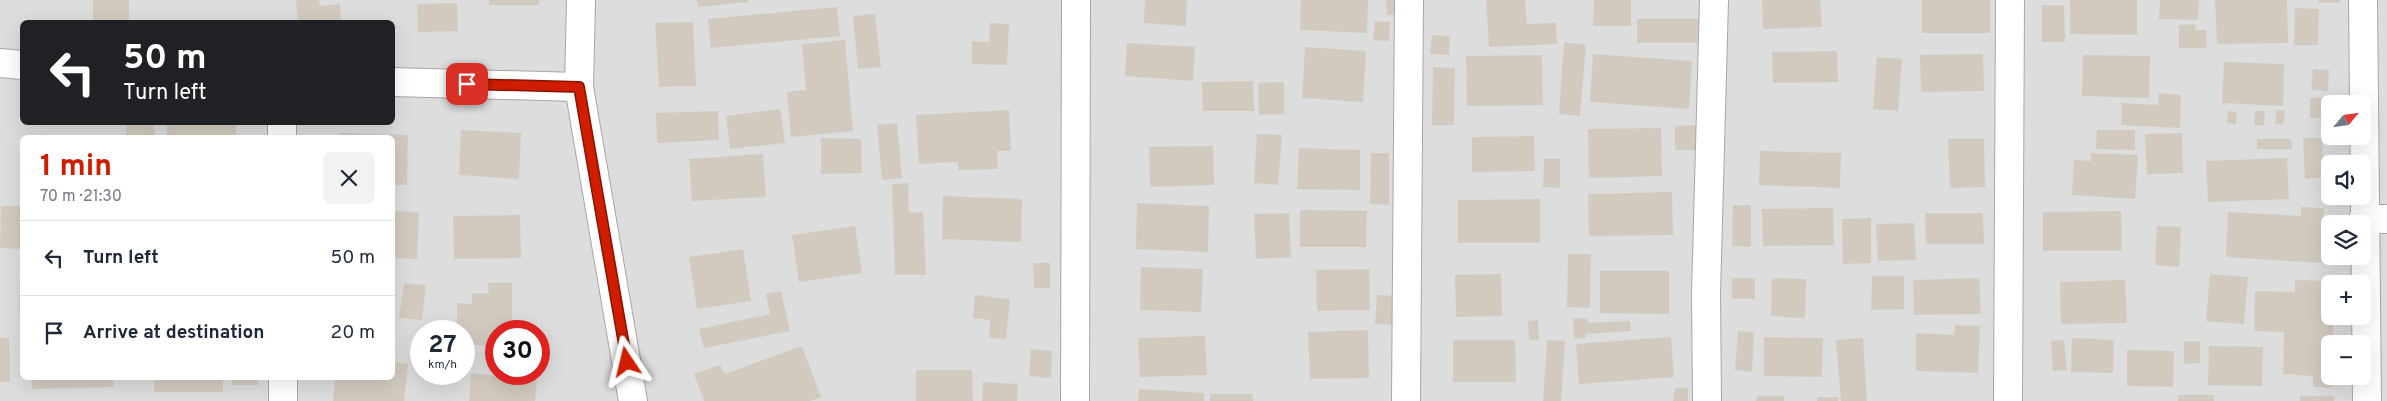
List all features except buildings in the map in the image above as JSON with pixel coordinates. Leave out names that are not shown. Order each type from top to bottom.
[{"type":"street","points":[[581,0],[579,87],[634,401]]},
{"type":"street","points":[[1074,401],[1076,0]]},
{"type":"street","points":[[1406,401],[1409,0]]},
{"type":"street","points":[[1707,401],[1706,294],[1714,0]]},
{"type":"street","points":[[2008,401],[2010,0]]},
{"type":"street","points":[[2363,0],[2375,219],[2367,401]]},
{"type":"street","points":[[0,63],[20,65]]},
{"type":"street","points":[[395,82],[579,87]]},
{"type":"street","points":[[283,380],[283,401]]},
{"type":"shaded area","points":[[0,0],[2387,0],[2387,401],[0,401]]},
{"type":"route","points":[[467,84],[579,87],[627,362]]}]
